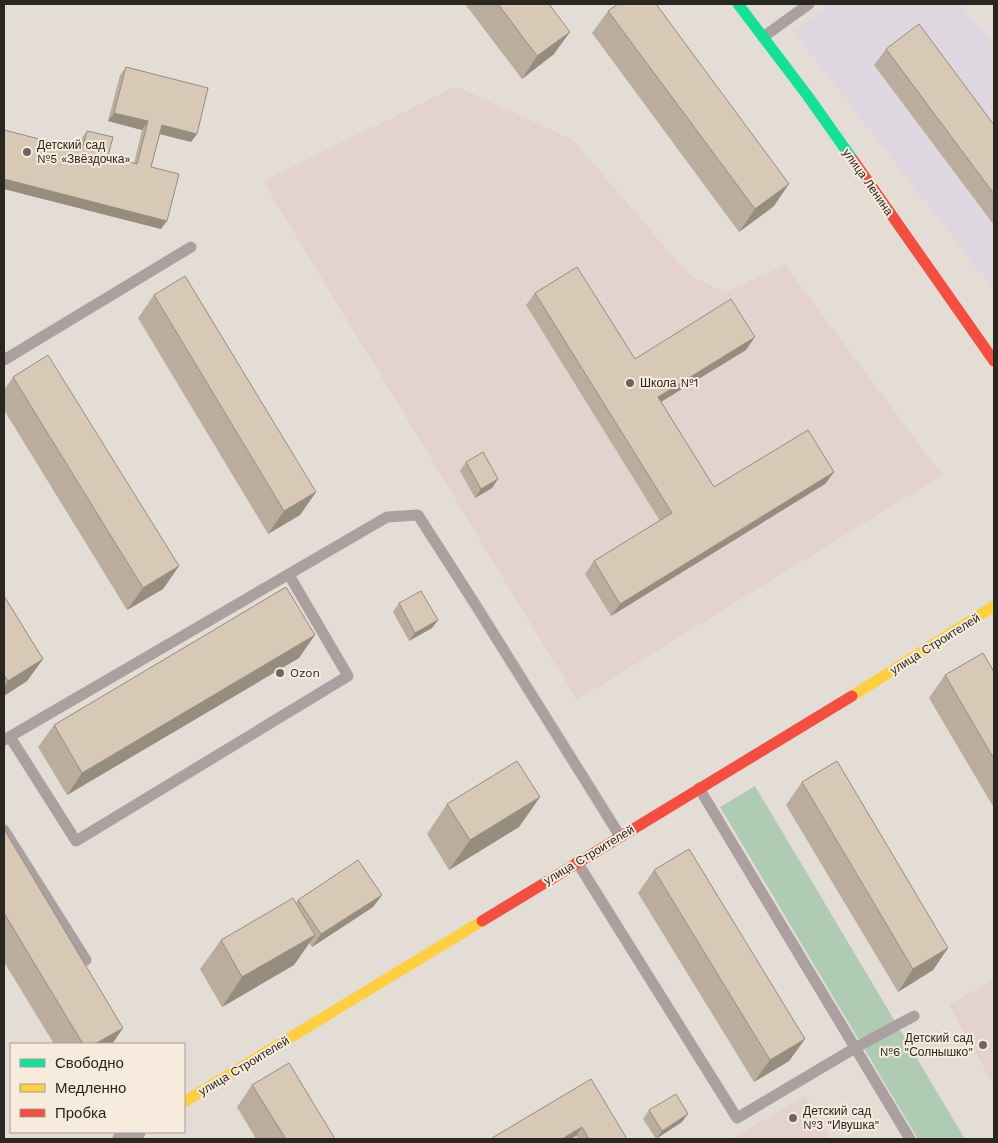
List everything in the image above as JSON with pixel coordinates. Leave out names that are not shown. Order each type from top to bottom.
[{"type":"street","name":"улица Ленина","points":[[738,4],[807,95],[994,362]]},
{"type":"street","name":"улица Строителей","points":[[185,1101],[873,683],[994,606]]},
{"type":"lane","points":[[763,37],[809,4]]},
{"type":"lane","points":[[4,360],[191,247]]},
{"type":"lane","points":[[289,575],[348,676],[76,840],[7,739],[387,517],[418,515],[620,836]]},
{"type":"lane","points":[[700,788],[910,1139]]},
{"type":"lane","points":[[4,830],[86,960]]},
{"type":"lane","points":[[578,862],[737,1118],[855,1048],[914,1016]]},
{"type":"shaded area","points":[[832,4],[959,4],[994,44],[994,290],[793,31]]},
{"type":"shaded area","name":"Школа №1","points":[[456,86],[573,140],[690,276],[726,292],[785,265],[942,475],[577,700],[263,181]]},
{"type":"shaded area","name":"Детский сад №6 \"Солнышко\"","points":[[994,979],[994,1085],[949,1005]]},
{"type":"shaded area","name":"Детский сад №3 \"Ивушка\"","points":[[805,1096],[830,1139],[731,1139]]},
{"type":"green space","points":[[755,786],[965,1139],[918,1139],[720,807]]},
{"type":"building","points":[[498,4],[549,4],[570,32],[537,56]]},
{"type":"building","points":[[618,4],[656,4],[789,184],[755,209],[608,11]]},
{"type":"building","points":[[919,24],[994,125],[994,194],[886,49]]},
{"type":"building","name":"Детский сад №5 «Звёздочка»","points":[[126,67],[208,88],[197,134],[162,125],[151,167],[179,174],[167,221],[4,179],[4,130],[82,150],[87,131],[113,137],[108,156],[137,164],[148,121],[114,113]]},
{"type":"building","points":[[577,267],[635,359],[731,299],[755,337],[658,397],[714,487],[808,430],[834,472],[620,604],[594,561],[672,513],[535,293]]},
{"type":"building","points":[[185,276],[316,492],[284,511],[154,295]]},
{"type":"building","points":[[48,355],[179,566],[143,588],[13,377]]},
{"type":"building","points":[[483,452],[498,479],[481,489],[466,462]]},
{"type":"building","points":[[286,587],[315,635],[82,773],[54,725]]},
{"type":"building","points":[[421,591],[438,620],[415,633],[399,603]]},
{"type":"building","points":[[4,596],[43,659],[8,681],[4,675]]},
{"type":"building","points":[[983,653],[994,672],[994,759],[945,675]]},
{"type":"building","points":[[517,761],[540,797],[470,840],[447,804]]},
{"type":"building","points":[[837,761],[948,948],[913,969],[802,782]]},
{"type":"building","points":[[4,829],[123,1028],[97,1043],[82,1043],[4,913]]},
{"type":"building","points":[[689,849],[805,1039],[770,1060],[654,870]]},
{"type":"building","points":[[358,860],[382,895],[321,934],[298,900]]},
{"type":"building","points":[[293,898],[315,935],[242,977],[221,940]]},
{"type":"building","points":[[289,1063],[335,1139],[286,1139],[252,1085]]},
{"type":"building","points":[[591,1079],[627,1139],[589,1139],[582,1127],[562,1139],[492,1138]]},
{"type":"building","points":[[676,1094],[688,1114],[662,1131],[649,1110]]},
{"type":"traffic: fast","points":[[738,4],[807,95],[853,160]]},
{"type":"traffic: slow","points":[[852,696],[994,606]]},
{"type":"traffic: slow","points":[[185,1101],[482,921]]},
{"type":"traffic: jam","points":[[853,160],[994,361]]},
{"type":"traffic: jam","points":[[482,921],[852,696]]},
{"type":"place","name":"Детский сад №5 «Звёздочка»","points":[[27,152]]},
{"type":"place","name":"Школа №1","points":[[630,383]]},
{"type":"place","name":"Ozon","points":[[280,673]]},
{"type":"place","name":"Детский сад №6 \"Солнышко\"","points":[[983,1045]]},
{"type":"place","name":"Детский сад №3 \"Ивушка\"","points":[[793,1118]]}]
